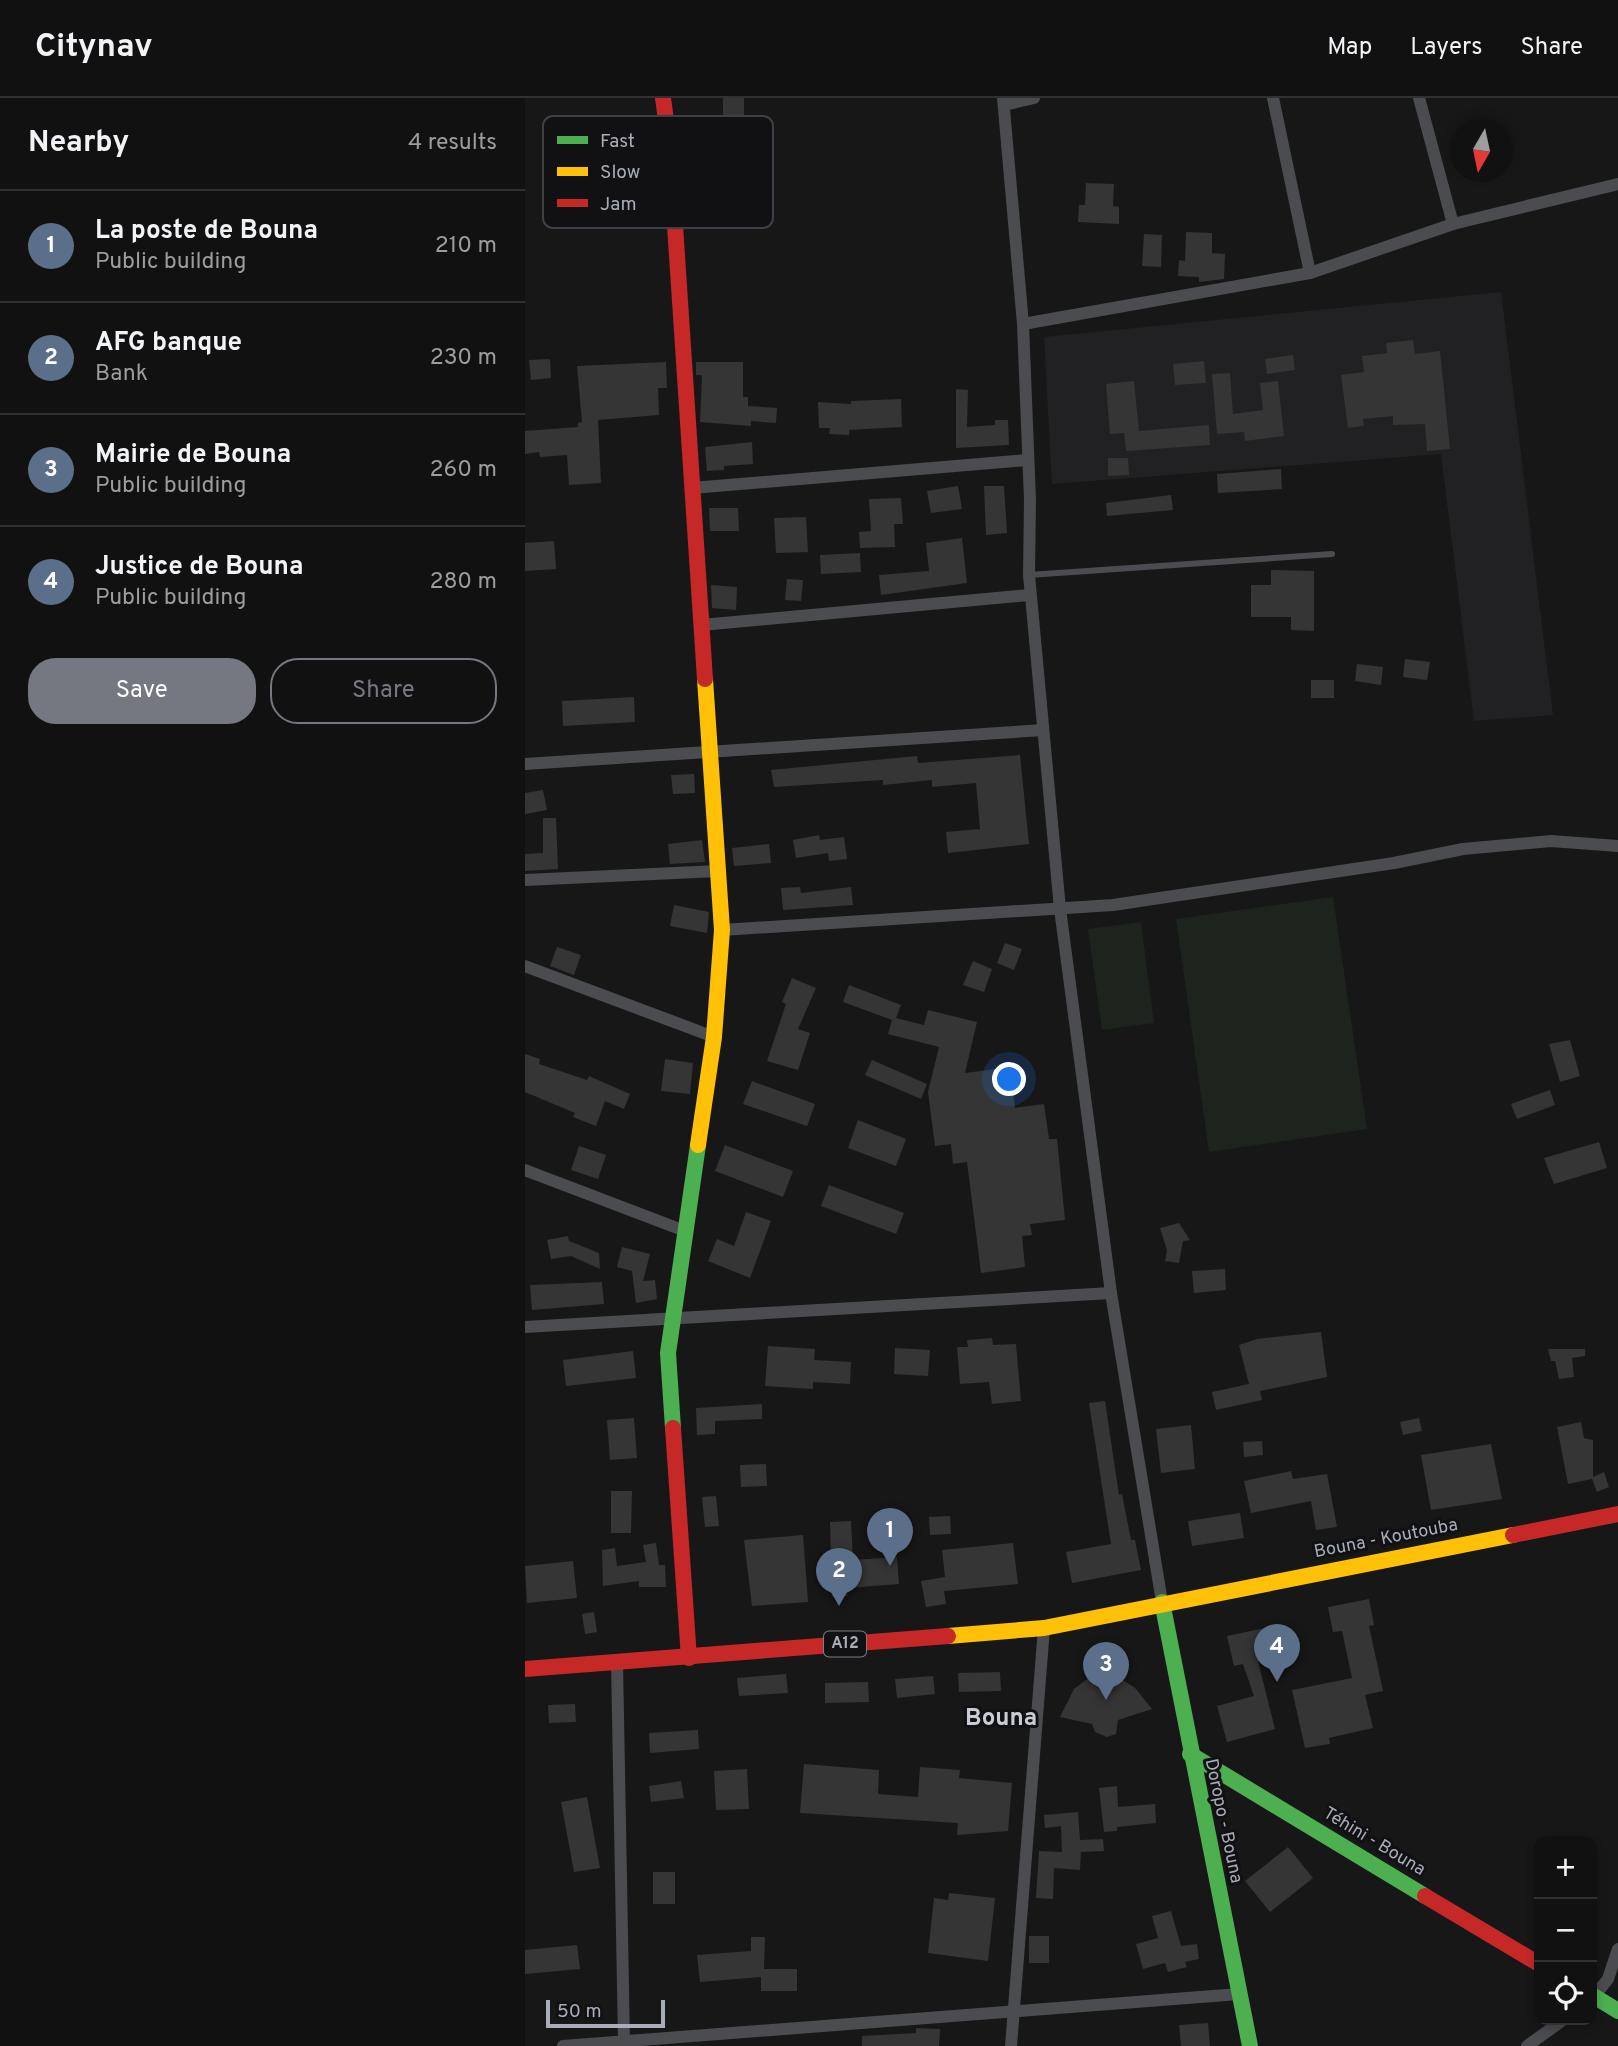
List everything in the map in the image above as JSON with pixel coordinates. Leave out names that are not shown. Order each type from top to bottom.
[{"type":"street","points":[[663,98],[665,116]]},
{"type":"street","points":[[1034,98],[1004,101],[1023,324],[1030,595],[1061,909],[1111,1293],[1162,1602]]},
{"type":"street","points":[[1273,98],[1310,273]]},
{"type":"street","points":[[1419,98],[1453,224]]},
{"type":"street","points":[[1023,324],[1310,273],[1453,224],[1618,184]]},
{"type":"street","points":[[675,228],[722,930],[714,1037],[668,1353],[689,1657]]},
{"type":"street","points":[[692,488],[1027,460]]},
{"type":"street","points":[[701,625],[1030,595]]},
{"type":"street","points":[[525,764],[1044,730]]},
{"type":"street","points":[[722,930],[1061,909],[1151,900],[1394,863],[1463,849],[1551,841],[1618,846]]},
{"type":"street","points":[[525,880],[718,871]]},
{"type":"street","points":[[525,966],[714,1037]]},
{"type":"street","points":[[525,1170],[685,1231]]},
{"type":"street","points":[[525,1327],[674,1316],[1111,1293]]},
{"type":"street","name":"Bouna - Koutouba","points":[[1162,1602],[1618,1514]]},
{"type":"street","name":"A12","points":[[525,1669],[1044,1628],[1162,1602]]},
{"type":"street","name":"Doropo - Bouna","points":[[1162,1602],[1250,2046]]},
{"type":"street","points":[[1011,2046],[1044,1628]]},
{"type":"street","points":[[617,1662],[624,2042]]},
{"type":"street","name":"Téhini - Bouna","points":[[1190,1754],[1536,1962]]},
{"type":"street","points":[[1597,1992],[1608,1979],[1618,1949]]},
{"type":"street","points":[[563,2046],[1239,1994]]},
{"type":"street","points":[[1597,1999],[1618,2011]]},
{"type":"street","points":[[1527,2046],[1556,2025]]},
{"type":"lane","points":[[1029,575],[1332,554]]},
{"type":"shaded area","points":[[1501,292],[1553,715],[1474,721],[1441,454],[1052,484],[1044,337]]},
{"type":"shaded area","points":[[1333,897],[1367,1129],[1209,1152],[1176,919]]},
{"type":"shaded area","points":[[1141,922],[1154,1023],[1102,1030],[1088,929]]},
{"type":"building","points":[[723,98],[744,98],[744,116],[718,116],[723,115]]},
{"type":"building","points":[[1086,183],[1114,184],[1113,206],[1119,207],[1119,224],[1078,222],[1079,205],[1085,205]]},
{"type":"building","points":[[1186,232],[1212,233],[1212,253],[1225,254],[1224,279],[1199,282],[1199,277],[1178,276],[1179,260],[1185,261]]},
{"type":"building","points":[[1144,234],[1162,235],[1161,267],[1142,266]]},
{"type":"building","points":[[1413,340],[1415,354],[1440,351],[1450,449],[1427,451],[1425,424],[1393,425],[1393,416],[1363,419],[1364,426],[1348,428],[1341,375],[1364,372],[1362,356],[1387,353],[1386,343]]},
{"type":"building","points":[[1293,355],[1295,370],[1267,374],[1265,359]]},
{"type":"building","points":[[550,359],[551,378],[531,380],[529,360]]},
{"type":"building","points":[[1204,361],[1206,383],[1175,385],[1173,364]]},
{"type":"building","points":[[666,362],[667,388],[658,388],[659,415],[598,420],[601,483],[569,485],[567,455],[540,457],[539,452],[525,454],[525,431],[578,427],[578,423],[582,422],[577,366]]},
{"type":"building","points":[[696,362],[743,362],[743,397],[748,397],[748,406],[777,408],[776,423],[751,421],[751,426],[700,422],[702,375],[696,375]]},
{"type":"building","points":[[1230,373],[1233,414],[1263,410],[1260,383],[1278,381],[1284,436],[1245,441],[1244,432],[1217,434],[1212,374]]},
{"type":"building","points":[[1134,381],[1139,431],[1209,425],[1210,445],[1126,451],[1124,433],[1110,434],[1106,384]]},
{"type":"building","points":[[956,389],[968,390],[967,427],[995,425],[995,420],[1008,420],[1009,445],[956,448]]},
{"type":"building","points":[[901,399],[902,427],[849,430],[849,435],[829,434],[830,428],[819,428],[818,402],[851,404],[851,401]]},
{"type":"building","points":[[752,442],[753,464],[724,466],[724,470],[707,471],[705,447]]},
{"type":"building","points":[[1108,458],[1128,458],[1129,475],[1108,476]]},
{"type":"building","points":[[1281,469],[1282,489],[1218,493],[1217,474]]},
{"type":"building","points":[[958,486],[962,509],[931,513],[927,491]]},
{"type":"building","points":[[984,486],[1004,486],[1007,533],[986,535]]},
{"type":"building","points":[[1171,495],[1173,510],[1107,516],[1106,503]]},
{"type":"building","points":[[901,498],[903,524],[894,524],[895,547],[860,548],[859,532],[871,531],[869,499]]},
{"type":"building","points":[[709,508],[738,508],[739,531],[710,531]]},
{"type":"building","points":[[806,517],[808,552],[776,553],[774,518]]},
{"type":"building","points":[[962,538],[967,583],[881,595],[879,575],[929,571],[926,543]]},
{"type":"building","points":[[554,541],[556,569],[525,571],[525,543]]},
{"type":"building","points":[[860,553],[861,572],[821,574],[820,555]]},
{"type":"building","points":[[1271,570],[1314,571],[1314,631],[1291,630],[1291,617],[1251,617],[1251,585],[1271,585]]},
{"type":"building","points":[[787,579],[803,580],[801,601],[785,600]]},
{"type":"building","points":[[711,585],[737,587],[736,610],[712,608]]},
{"type":"building","points":[[1405,659],[1430,662],[1427,680],[1403,677]]},
{"type":"building","points":[[1357,664],[1383,667],[1381,685],[1355,681]]},
{"type":"building","points":[[1311,680],[1334,680],[1334,698],[1311,698]]},
{"type":"building","points":[[634,697],[635,722],[563,726],[562,701]]},
{"type":"building","points":[[1020,755],[1029,844],[948,853],[946,832],[980,829],[976,783],[932,787],[932,780],[883,785],[883,780],[774,787],[771,770],[917,756],[918,763]]},
{"type":"building","points":[[694,774],[695,793],[673,794],[671,775]]},
{"type":"building","points":[[543,790],[547,810],[525,814],[525,793]]},
{"type":"building","points":[[543,818],[556,818],[558,869],[525,871],[525,854],[543,853]]},
{"type":"building","points":[[819,835],[820,840],[844,837],[847,859],[829,861],[828,853],[796,858],[793,840]]},
{"type":"building","points":[[702,840],[705,862],[670,864],[668,844]]},
{"type":"building","points":[[769,844],[771,863],[734,866],[732,848]]},
{"type":"building","points":[[800,887],[801,893],[851,887],[853,905],[783,910],[781,888]]},
{"type":"building","points":[[674,905],[709,912],[707,933],[670,926]]},
{"type":"building","points":[[1005,943],[1022,949],[1014,970],[997,963]]},
{"type":"building","points":[[557,947],[581,955],[574,975],[550,966]]},
{"type":"building","points":[[973,961],[992,969],[984,992],[963,985]]},
{"type":"building","points":[[792,978],[816,988],[798,1029],[810,1033],[798,1070],[767,1061],[786,1004],[782,1002]]},
{"type":"building","points":[[849,985],[901,1005],[896,1018],[924,1025],[928,1010],[977,1022],[965,1073],[1010,1067],[1015,1108],[1044,1104],[1049,1139],[1057,1139],[1065,1220],[1030,1224],[1032,1235],[1022,1236],[1025,1267],[981,1273],[967,1162],[953,1164],[951,1144],[935,1146],[928,1092],[939,1047],[888,1034],[892,1020],[843,1002]]},
{"type":"building","points":[[1570,1040],[1580,1076],[1560,1082],[1549,1044]]},
{"type":"building","points":[[525,1054],[540,1059],[539,1064],[587,1080],[589,1076],[630,1094],[624,1109],[605,1101],[596,1126],[573,1117],[575,1113],[525,1092]]},
{"type":"building","points":[[665,1059],[693,1063],[690,1094],[661,1091]]},
{"type":"building","points":[[872,1060],[927,1084],[921,1099],[865,1075]]},
{"type":"building","points":[[752,1081],[815,1104],[807,1126],[743,1104]]},
{"type":"building","points":[[1550,1090],[1555,1105],[1517,1119],[1511,1104]]},
{"type":"building","points":[[858,1120],[906,1139],[896,1166],[848,1148]]},
{"type":"building","points":[[1599,1142],[1607,1168],[1554,1184],[1544,1158]]},
{"type":"building","points":[[725,1145],[793,1171],[783,1197],[715,1171]]},
{"type":"building","points":[[579,1146],[606,1155],[598,1179],[571,1170]]},
{"type":"building","points":[[829,1185],[904,1213],[896,1234],[821,1206]]},
{"type":"building","points":[[746,1212],[771,1221],[750,1278],[708,1261],[717,1239],[734,1246]]},
{"type":"building","points":[[1179,1223],[1190,1240],[1183,1241],[1179,1263],[1165,1261],[1167,1250],[1160,1228]]},
{"type":"building","points":[[568,1236],[569,1241],[599,1253],[600,1269],[571,1256],[551,1259],[547,1240]]},
{"type":"building","points":[[622,1247],[650,1254],[643,1281],[655,1280],[657,1299],[636,1303],[632,1271],[617,1267]]},
{"type":"building","points":[[1225,1269],[1226,1290],[1194,1293],[1192,1271]]},
{"type":"building","points":[[602,1282],[604,1304],[532,1310],[530,1285]]},
{"type":"building","points":[[1321,1332],[1327,1377],[1260,1391],[1262,1400],[1216,1410],[1212,1392],[1249,1384],[1239,1345],[1257,1339]]},
{"type":"building","points":[[992,1338],[993,1345],[1016,1344],[1021,1401],[992,1404],[989,1382],[960,1384],[957,1347],[968,1347],[967,1340]]},
{"type":"building","points":[[768,1346],[815,1349],[814,1360],[851,1362],[850,1384],[813,1382],[813,1389],[765,1386]]},
{"type":"building","points":[[895,1348],[930,1350],[928,1376],[894,1374]]},
{"type":"building","points":[[1548,1349],[1585,1349],[1585,1356],[1572,1358],[1574,1377],[1559,1379],[1555,1361],[1551,1361]]},
{"type":"building","points":[[633,1351],[636,1378],[566,1386],[563,1360]]},
{"type":"building","points":[[1105,1401],[1119,1495],[1122,1494],[1131,1540],[1135,1540],[1141,1570],[1072,1583],[1066,1552],[1111,1544],[1089,1403]]},
{"type":"building","points":[[762,1404],[762,1419],[715,1421],[715,1434],[697,1435],[696,1408]]},
{"type":"building","points":[[634,1418],[637,1458],[610,1460],[607,1420]]},
{"type":"building","points":[[1419,1418],[1422,1431],[1403,1435],[1400,1422]]},
{"type":"building","points":[[1581,1422],[1584,1438],[1593,1440],[1593,1477],[1604,1472],[1609,1487],[1597,1492],[1592,1479],[1568,1484],[1557,1427]]},
{"type":"building","points":[[1191,1425],[1195,1469],[1161,1473],[1156,1429]]},
{"type":"building","points":[[1262,1441],[1263,1455],[1244,1457],[1243,1442]]},
{"type":"building","points":[[1491,1444],[1502,1499],[1431,1510],[1421,1455]]},
{"type":"building","points":[[766,1464],[767,1486],[741,1487],[740,1465]]},
{"type":"building","points":[[1291,1471],[1293,1479],[1327,1474],[1337,1527],[1316,1530],[1311,1501],[1251,1513],[1244,1481]]},
{"type":"building","points":[[611,1491],[632,1491],[631,1533],[611,1533]]},
{"type":"building","points":[[716,1496],[719,1526],[705,1527],[702,1497]]},
{"type":"building","points":[[1240,1513],[1244,1538],[1192,1546],[1188,1521]]},
{"type":"building","points":[[950,1516],[951,1534],[930,1535],[929,1517]]},
{"type":"building","points":[[851,1521],[853,1560],[897,1557],[899,1584],[847,1588],[847,1596],[832,1597],[830,1522]]},
{"type":"building","points":[[803,1535],[808,1602],[752,1606],[744,1540]]},
{"type":"building","points":[[656,1543],[659,1565],[665,1565],[666,1587],[639,1587],[639,1581],[603,1586],[602,1550],[615,1548],[617,1566],[646,1562],[643,1545]]},
{"type":"building","points":[[1013,1543],[1018,1584],[944,1591],[946,1604],[926,1607],[921,1581],[945,1577],[942,1550]]},
{"type":"building","points":[[573,1561],[577,1598],[527,1603],[525,1566]]},
{"type":"building","points":[[1369,1599],[1374,1625],[1369,1626],[1383,1691],[1365,1695],[1373,1728],[1329,1738],[1330,1744],[1305,1748],[1292,1690],[1352,1678],[1342,1631],[1333,1632],[1328,1607]]},
{"type":"building","points":[[594,1612],[597,1632],[585,1634],[582,1614]]},
{"type":"building","points":[[1279,1625],[1286,1655],[1258,1661],[1275,1729],[1227,1742],[1217,1706],[1254,1696],[1243,1664],[1234,1666],[1227,1636]]},
{"type":"building","points":[[1103,1667],[1135,1688],[1152,1709],[1118,1720],[1116,1734],[1107,1737],[1095,1732],[1092,1724],[1060,1717],[1074,1689]]},
{"type":"building","points":[[1000,1672],[1001,1691],[959,1692],[958,1673]]},
{"type":"building","points":[[786,1674],[788,1693],[739,1696],[737,1678]]},
{"type":"building","points":[[933,1676],[935,1694],[897,1698],[895,1679]]},
{"type":"building","points":[[868,1682],[869,1702],[825,1703],[825,1683]]},
{"type":"building","points":[[575,1704],[576,1722],[549,1723],[548,1705]]},
{"type":"building","points":[[698,1730],[699,1749],[650,1753],[649,1733]]},
{"type":"building","points":[[804,1764],[879,1770],[878,1794],[918,1797],[920,1767],[960,1770],[959,1778],[1012,1783],[1008,1831],[957,1835],[958,1823],[800,1813]]},
{"type":"building","points":[[747,1769],[749,1809],[716,1810],[714,1771]]},
{"type":"building","points":[[681,1781],[684,1798],[651,1802],[649,1786]]},
{"type":"building","points":[[1117,1786],[1118,1807],[1155,1804],[1156,1823],[1117,1827],[1117,1831],[1104,1832],[1099,1788]]},
{"type":"building","points":[[587,1797],[600,1868],[574,1872],[561,1802]]},
{"type":"building","points":[[1078,1812],[1080,1840],[1103,1839],[1104,1851],[1081,1852],[1080,1870],[1054,1868],[1053,1899],[1036,1898],[1039,1851],[1062,1852],[1061,1826],[1045,1828],[1044,1815]]},
{"type":"building","points":[[1288,1847],[1313,1878],[1270,1912],[1245,1881]]},
{"type":"building","points":[[653,1872],[675,1872],[675,1904],[653,1904]]},
{"type":"building","points":[[949,1893],[995,1898],[988,1961],[928,1953],[934,1898],[948,1900]]},
{"type":"building","points":[[1171,1911],[1181,1946],[1197,1944],[1199,1959],[1185,1962],[1187,1967],[1168,1972],[1165,1963],[1143,1969],[1136,1944],[1158,1938],[1152,1916]]},
{"type":"building","points":[[1029,1936],[1049,1936],[1049,1963],[1029,1963]]},
{"type":"building","points":[[751,1937],[765,1937],[764,1969],[797,1969],[797,1991],[761,1991],[761,1977],[700,1982],[697,1955],[751,1951]]},
{"type":"building","points":[[577,1945],[580,1969],[525,1974],[525,1950]]},
{"type":"building","points":[[1208,2023],[1210,2046],[1181,2046],[1179,2025]]},
{"type":"building","points":[[916,2028],[940,2029],[939,2046],[862,2046],[862,2036],[916,2033]]},
{"type":"traffic: fast","points":[[673,1428],[668,1353],[698,1145]]},
{"type":"traffic: fast","points":[[1162,1602],[1250,2046]]},
{"type":"traffic: fast","points":[[1190,1754],[1425,1896]]},
{"type":"traffic: fast","points":[[1597,1998],[1618,2011]]},
{"type":"traffic: slow","points":[[698,1145],[714,1037],[722,930],[705,679]]},
{"type":"traffic: slow","points":[[948,1636],[1044,1628],[1513,1535]]},
{"type":"traffic: jam","points":[[663,98],[665,116]]},
{"type":"traffic: jam","points":[[675,228],[705,679]]},
{"type":"traffic: jam","points":[[673,1428],[689,1658]]},
{"type":"traffic: jam","points":[[1513,1535],[1618,1514]]},
{"type":"traffic: jam","points":[[525,1669],[948,1636]]},
{"type":"traffic: jam","points":[[1425,1896],[1536,1962]]},
{"type":"place","name":"La poste de Bouna","points":[[890,1566]]},
{"type":"place","name":"AFG banque","points":[[839,1606]]},
{"type":"place","name":"Justice de Bouna","points":[[1277,1682]]},
{"type":"place","name":"Mairie de Bouna","points":[[1106,1700]]},
{"type":"district","name":"Bouna","points":[[1001,1719]]}]
